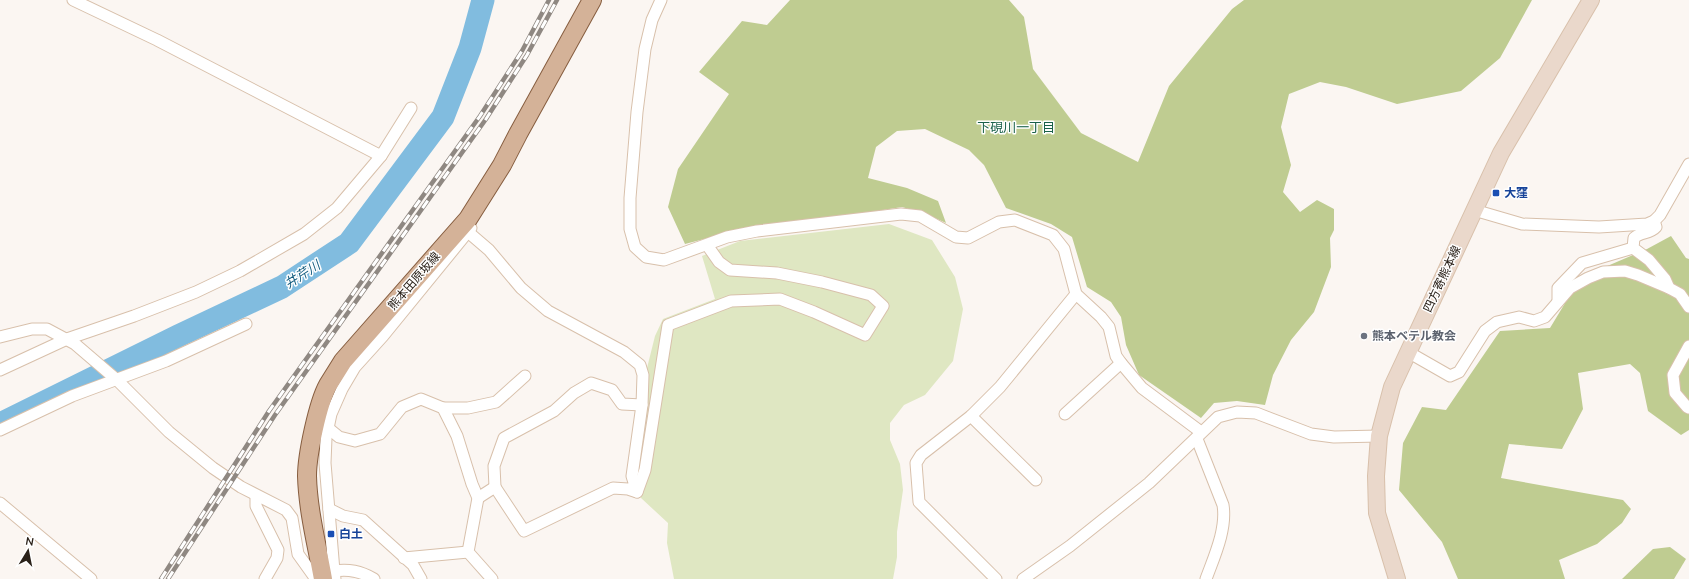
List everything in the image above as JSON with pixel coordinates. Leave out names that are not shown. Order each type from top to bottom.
[{"type":"main road","name":"熊本田原坂線","points":[[323,572],[310,509],[307,475],[311,444],[318,415],[328,386],[343,361],[468,219],[502,165],[592,0]]},
{"type":"main road","name":"四方寄熊本線","points":[[1397,579],[1377,513],[1376,476],[1379,436],[1392,387],[1501,153],[1591,0]]},
{"type":"street","points":[[73,0],[157,40],[381,156]]},
{"type":"street","points":[[661,0],[652,20],[644,56],[636,128],[630,198],[630,229],[635,247],[646,257],[664,260],[707,246],[727,237],[757,231],[901,214],[920,216],[956,237],[968,238],[999,222],[1015,220],[1053,235],[1064,249],[1076,294],[1101,317],[1109,327],[1116,356],[1121,363],[1142,388],[1199,436],[1223,505],[1224,515],[1217,548],[1206,579]]},
{"type":"street","points":[[0,370],[196,292],[240,271],[304,234],[337,208],[381,156],[411,108]]},
{"type":"street","points":[[1474,210],[1522,224],[1599,227],[1647,224],[1660,216],[1689,164]]},
{"type":"street","points":[[323,572],[329,509],[325,463],[326,438],[331,414],[342,389],[355,367],[388,330],[485,209]]},
{"type":"street","points":[[1633,248],[1634,238],[1639,234],[1656,228],[1654,221]]},
{"type":"street","points":[[468,232],[489,250],[521,288],[548,311],[624,352],[640,365],[643,375],[642,406],[632,476],[637,492]]},
{"type":"street","points":[[637,492],[645,470],[668,325],[731,301],[780,299],[814,312],[865,335],[883,306],[871,295],[822,282],[777,273],[730,270],[719,262],[707,246]]},
{"type":"street","points":[[1633,248],[1649,260],[1665,278],[1669,288]]},
{"type":"street","points":[[1558,301],[1558,288],[1582,263],[1633,248]]},
{"type":"street","points":[[1408,352],[1450,376],[1459,372],[1485,331],[1498,322],[1519,317],[1534,321],[1544,317],[1570,288],[1603,272],[1624,271],[1638,275],[1680,294],[1689,307]]},
{"type":"street","points":[[996,579],[919,502],[916,463],[921,455],[971,416],[1000,387],[1076,294]]},
{"type":"street","points":[[0,430],[72,396],[166,361],[246,324]]},
{"type":"street","points":[[0,337],[32,329],[47,329],[71,341],[117,380],[168,432],[213,468],[231,482],[286,510],[292,518],[298,554],[323,572],[349,569],[363,573],[374,579]]},
{"type":"street","points":[[1689,346],[1673,375],[1675,394],[1689,408]]},
{"type":"street","points":[[1065,414],[1121,363]]},
{"type":"street","points":[[328,428],[339,437],[355,441],[380,434],[402,407],[420,399],[444,408],[468,408],[496,402],[525,376]]},
{"type":"street","points":[[637,492],[628,489],[613,488],[524,531],[495,487],[494,466],[504,438],[554,411],[574,393],[591,383],[612,390],[622,404],[642,406]]},
{"type":"street","points":[[444,408],[457,436],[478,498],[468,552]]},
{"type":"street","points":[[1023,579],[1070,546],[1149,483],[1218,417],[1237,412],[1256,413],[1311,434],[1334,437],[1379,436]]},
{"type":"street","points":[[971,416],[1036,480]]},
{"type":"street","points":[[478,498],[495,487]]},
{"type":"street","points":[[256,496],[256,506],[278,550],[277,558],[265,579]]},
{"type":"street","points":[[0,503],[91,579]]},
{"type":"street","points":[[329,509],[343,516],[362,520],[412,565],[421,579]]},
{"type":"street","points":[[404,558],[468,552]]},
{"type":"street","points":[[468,552],[492,579]]},
{"type":"green space","points":[[790,0],[1009,0],[1024,17],[1033,69],[1081,133],[1138,162],[1169,86],[1232,9],[1244,0],[1532,0],[1500,58],[1461,91],[1397,104],[1346,87],[1320,82],[1289,94],[1281,127],[1291,165],[1283,192],[1300,212],[1317,200],[1334,209],[1334,230],[1330,238],[1331,267],[1314,312],[1291,340],[1273,375],[1265,405],[1237,401],[1214,403],[1201,418],[1139,375],[1126,345],[1121,317],[1111,302],[1087,287],[1072,237],[1051,224],[1006,208],[984,165],[969,150],[925,129],[897,131],[876,147],[868,178],[907,188],[938,201],[946,223],[926,214],[902,207],[839,217],[754,226],[685,244],[668,207],[678,169],[729,94],[699,72],[742,21],[767,25]]},
{"type":"green space","points":[[889,224],[932,240],[955,277],[963,309],[953,361],[925,395],[904,405],[890,423],[890,440],[900,464],[903,490],[897,532],[897,557],[893,579],[674,579],[667,543],[668,523],[641,498],[627,475],[644,380],[655,336],[663,319],[715,299],[702,256],[740,241]]},
{"type":"green space","points":[[1671,236],[1686,258],[1689,259],[1689,430],[1681,435],[1648,411],[1640,373],[1630,364],[1578,373],[1583,409],[1562,449],[1509,444],[1501,478],[1623,500],[1631,509],[1622,523],[1597,544],[1559,560],[1565,579],[1458,579],[1442,542],[1399,490],[1403,443],[1422,407],[1446,410],[1500,331],[1550,328],[1573,290],[1598,270],[1647,249]]},
{"type":"green space","points":[[1670,547],[1686,559],[1674,579],[1622,579],[1653,549]]},
{"type":"waterway","name":"井芹川","points":[[0,424],[178,336],[282,287],[349,243],[443,117],[470,48],[483,0]]},
{"type":"railway","points":[[161,579],[269,411],[480,116],[522,51],[549,0]]},
{"type":"railway","points":[[168,579],[275,415],[486,119],[527,55],[557,0]]},
{"type":"place","name":"大窪","points":[[1496,193]]},
{"type":"place","name":"熊本ベテル教会","points":[[1364,336]]},
{"type":"place","name":"白土","points":[[331,534]]},
{"type":"district","name":"下硯川一丁目","points":[[1016,127]]}]
